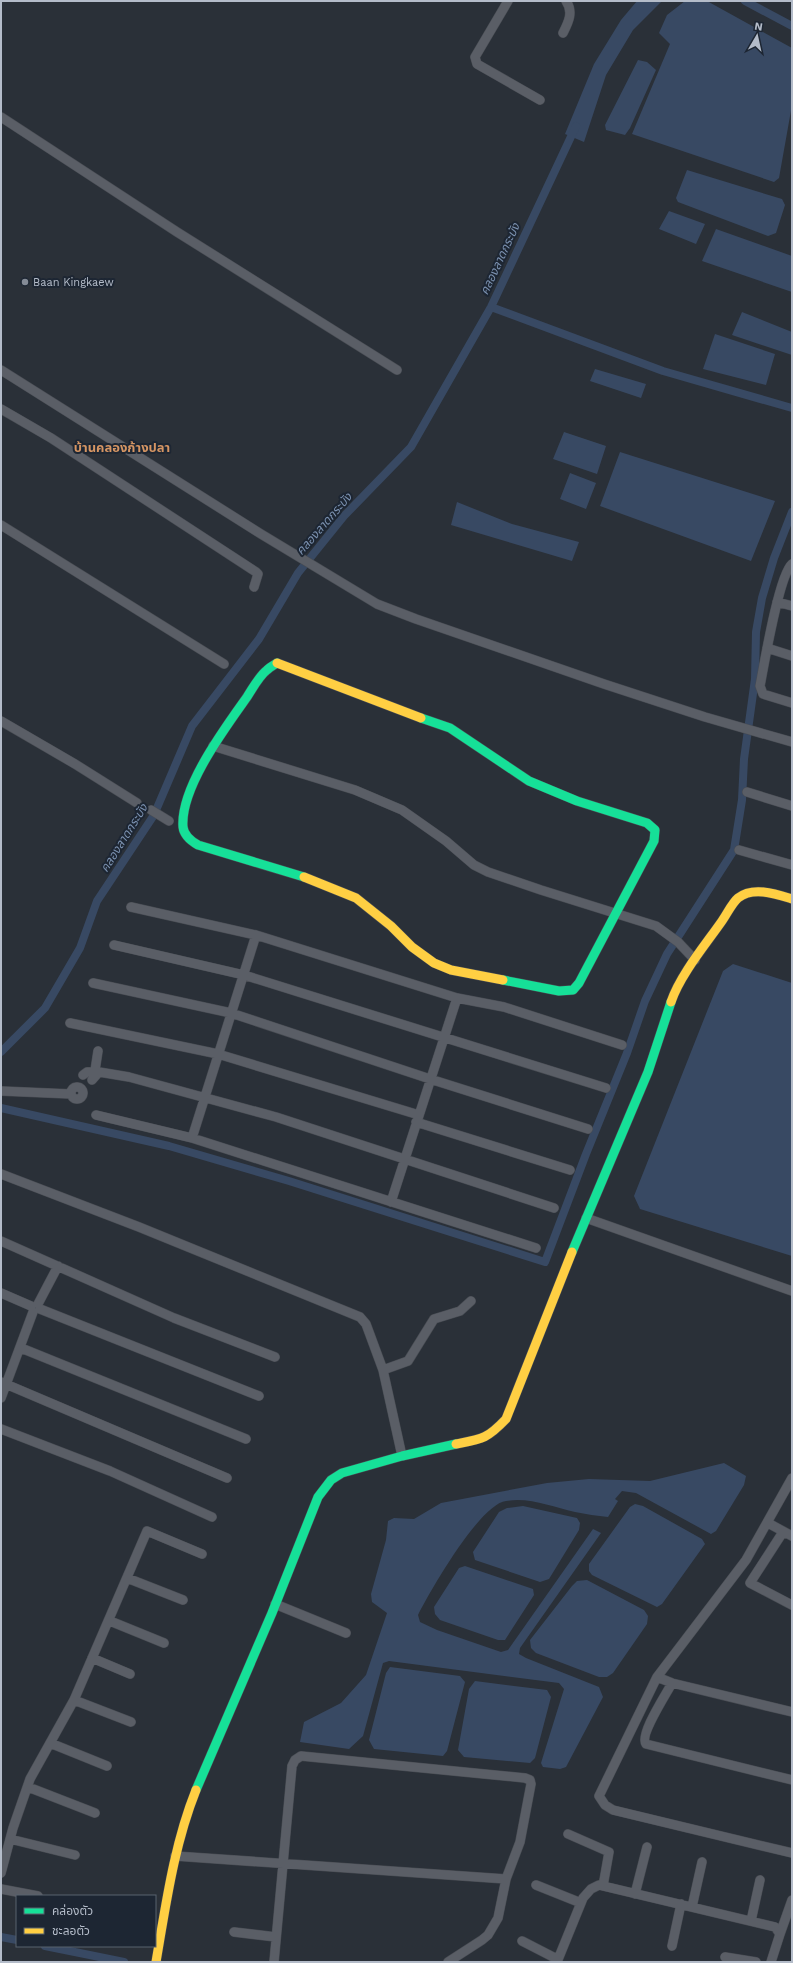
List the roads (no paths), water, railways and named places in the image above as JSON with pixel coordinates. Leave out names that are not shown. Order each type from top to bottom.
[{"type":"street","points":[[508,1],[475,57],[475,61],[477,64],[540,100]]},
{"type":"street","points":[[563,33],[570,18],[569,5],[566,1]]},
{"type":"street","points":[[1,117],[178,232],[397,370]]},
{"type":"street","points":[[1,370],[377,604],[416,620],[705,717],[789,741]]},
{"type":"street","points":[[1,409],[57,442],[256,572],[258,574],[254,588]]},
{"type":"street","points":[[1,525],[224,664]]},
{"type":"street","points":[[792,564],[788,568],[777,602],[760,686],[763,694],[792,703]]},
{"type":"street","points":[[777,602],[792,606]]},
{"type":"street","points":[[767,648],[792,656]]},
{"type":"street","points":[[277,663],[291,667],[326,683],[450,728],[529,781],[577,801],[640,820],[652,827],[656,834],[654,841],[616,914],[579,983],[573,990],[559,991],[451,970],[434,963],[412,947],[391,926],[356,898],[304,877],[198,845],[189,840],[183,827],[185,810],[203,762],[213,746],[266,670],[277,663]]},
{"type":"street","points":[[1,721],[138,803]]},
{"type":"street","points":[[213,746],[355,790],[389,804],[402,810],[446,841],[474,865],[488,872],[643,922],[668,934],[695,960]]},
{"type":"street","points":[[746,792],[792,806]]},
{"type":"street","points":[[150,810],[169,821]]},
{"type":"street","points":[[739,850],[792,865]]},
{"type":"street","points":[[156,1960],[175,1856],[185,1817],[275,1604],[318,1497],[335,1476],[352,1469],[402,1456],[481,1439],[492,1434],[506,1419],[586,1218],[648,1072],[674,993],[738,898],[747,893],[758,890],[769,891],[792,899]]},
{"type":"street","points":[[131,907],[256,935],[457,998],[504,1008],[622,1045]]},
{"type":"street","points":[[192,1138],[256,935]]},
{"type":"street","points":[[114,945],[244,975],[606,1088]]},
{"type":"street","points":[[93,983],[231,1013],[430,1079],[588,1129]]},
{"type":"street","points":[[391,1202],[457,998]]},
{"type":"street","points":[[70,1023],[218,1054],[418,1118],[570,1170]]},
{"type":"street","points":[[86,1082],[98,1051]]},
{"type":"street","points":[[1,1090],[86,1082],[129,1076],[276,1117],[554,1208]]},
{"type":"street","points":[[96,1115],[192,1138],[536,1248]]},
{"type":"street","points":[[1,1174],[145,1230],[360,1317],[366,1324],[383,1370],[402,1456]]},
{"type":"street","points":[[586,1218],[792,1291]]},
{"type":"street","points":[[1,1241],[174,1318],[275,1357]]},
{"type":"street","points":[[1,1398],[4,1383],[21,1348],[35,1308],[58,1266]]},
{"type":"street","points":[[1,1293],[35,1308],[259,1396]]},
{"type":"street","points":[[383,1370],[408,1361],[434,1319],[460,1311],[471,1300]]},
{"type":"street","points":[[21,1348],[246,1439]]},
{"type":"street","points":[[4,1383],[227,1478]]},
{"type":"street","points":[[1,1429],[110,1471],[212,1517]]},
{"type":"street","points":[[792,1478],[746,1560],[657,1677],[600,1790],[600,1800],[613,1810],[792,1853]]},
{"type":"street","points":[[768,1523],[792,1536]]},
{"type":"street","points":[[1,1873],[10,1839],[28,1787],[74,1700],[110,1621],[147,1531],[202,1554]]},
{"type":"street","points":[[783,1532],[750,1583],[792,1605]]},
{"type":"street","points":[[128,1578],[183,1600]]},
{"type":"street","points":[[275,1604],[346,1633]]},
{"type":"street","points":[[110,1621],[164,1643]]},
{"type":"street","points":[[92,1658],[130,1674]]},
{"type":"street","points":[[657,1677],[672,1683],[792,1712]]},
{"type":"street","points":[[672,1683],[644,1737],[646,1744],[792,1780]]},
{"type":"street","points":[[74,1700],[131,1722]]},
{"type":"street","points":[[50,1743],[107,1766]]},
{"type":"street","points":[[274,1962],[292,1766],[295,1760],[301,1756],[441,1768],[527,1779],[531,1784],[520,1842],[506,1879],[498,1918],[488,1935],[448,1962]]},
{"type":"street","points":[[28,1787],[95,1813]]},
{"type":"street","points":[[568,1834],[609,1852],[603,1886]]},
{"type":"street","points":[[10,1839],[75,1854]]},
{"type":"street","points":[[635,1894],[648,1847]]},
{"type":"street","points":[[175,1856],[506,1879]]},
{"type":"street","points":[[692,1907],[702,1862]]},
{"type":"street","points":[[751,1921],[760,1880]]},
{"type":"street","points":[[536,1885],[581,1903]]},
{"type":"street","points":[[522,1941],[557,1961],[581,1903],[591,1889],[599,1885],[775,1927],[780,1934]]},
{"type":"street","points":[[1,1889],[33,1895]]},
{"type":"street","points":[[771,1962],[792,1900]]},
{"type":"street","points":[[672,1946],[681,1904]]},
{"type":"street","points":[[234,1932],[276,1937]]},
{"type":"street","points":[[725,1957],[756,1962]]},
{"type":"water","points":[[637,1],[662,1],[633,30],[606,75],[584,142],[565,134],[594,64],[621,20]]},
{"type":"water","points":[[685,1],[707,1],[792,48],[792,105],[779,178],[774,182],[632,134],[670,44],[659,33],[667,15]]},
{"type":"water","points":[[638,60],[647,62],[656,70],[630,128],[625,135],[606,130],[605,125]]},
{"type":"water","points":[[687,170],[782,199],[785,205],[776,233],[768,236],[678,202],[676,198]]},
{"type":"water","points":[[669,211],[705,224],[696,244],[659,229]]},
{"type":"water","points":[[716,229],[792,256],[792,292],[702,261]]},
{"type":"water","points":[[742,312],[792,332],[792,355],[732,335]]},
{"type":"water","points":[[715,334],[775,354],[766,385],[703,369]]},
{"type":"water","points":[[595,369],[646,384],[641,398],[590,381]]},
{"type":"water","points":[[564,432],[606,446],[597,474],[553,459]]},
{"type":"water","points":[[620,452],[775,501],[751,561],[600,506]]},
{"type":"water","points":[[570,473],[596,483],[586,509],[560,499]]},
{"type":"water","points":[[457,502],[512,524],[579,542],[572,561],[451,525]]},
{"type":"water","points":[[733,964],[792,983],[792,1256],[640,1209],[634,1196],[723,971]]},
{"type":"water","points":[[724,1463],[746,1476],[744,1485],[716,1531],[711,1534],[636,1493],[622,1491],[615,1499],[618,1501],[608,1517],[575,1512],[524,1500],[506,1501],[495,1506],[470,1532],[457,1550],[433,1587],[418,1615],[420,1622],[437,1630],[501,1652],[508,1650],[593,1529],[601,1533],[520,1648],[519,1654],[599,1687],[603,1697],[566,1767],[560,1769],[543,1767],[541,1763],[564,1689],[559,1683],[389,1661],[383,1663],[363,1736],[349,1749],[300,1742],[304,1722],[341,1703],[366,1675],[387,1613],[372,1602],[371,1594],[386,1540],[388,1521],[394,1518],[414,1519],[441,1503],[547,1483],[589,1479],[650,1481]]},
{"type":"water","points":[[635,1504],[643,1506],[702,1539],[705,1544],[662,1604],[657,1607],[592,1575],[589,1571],[589,1564],[630,1507]]},
{"type":"water","points":[[523,1506],[577,1518],[580,1523],[579,1530],[549,1579],[540,1582],[475,1560],[473,1552],[499,1512],[507,1508]]},
{"type":"water","points":[[465,1566],[533,1589],[534,1595],[505,1640],[498,1640],[440,1620],[435,1614],[434,1607],[459,1568]]},
{"type":"water","points":[[587,1580],[644,1610],[648,1616],[647,1624],[613,1673],[607,1677],[599,1677],[536,1653],[531,1648],[530,1640],[572,1586],[577,1581]]},
{"type":"water","points":[[390,1667],[460,1676],[465,1682],[447,1751],[443,1756],[374,1749],[369,1740],[386,1673]]},
{"type":"water","points":[[475,1681],[547,1690],[551,1697],[535,1758],[530,1763],[464,1757],[458,1750],[469,1689]]},
{"type":"waterway","points":[[745,1],[792,26]]},
{"type":"waterway","name":"คลองลาดกระบัง","points":[[1,1052],[45,1008],[80,948],[97,901],[154,815],[192,726],[259,639],[298,573],[344,516],[411,447],[491,307],[576,126]]},
{"type":"waterway","points":[[491,307],[663,371],[792,408]]},
{"type":"waterway","points":[[1,1108],[169,1146],[289,1181],[545,1262],[586,1154],[627,1053],[645,1001],[667,954],[734,850],[742,800],[744,759],[755,679],[756,632],[762,598],[774,558],[792,512]]},
{"type":"waterway","points":[[1,1937],[16,1940]]},
{"type":"waterway","points":[[50,1947],[124,1962]]},
{"type":"place","name":"Baan Kingkaew","points":[[25,282]]},
{"type":"district","name":"บ้านคลองก้างปลา","points":[[122,447]]}]
